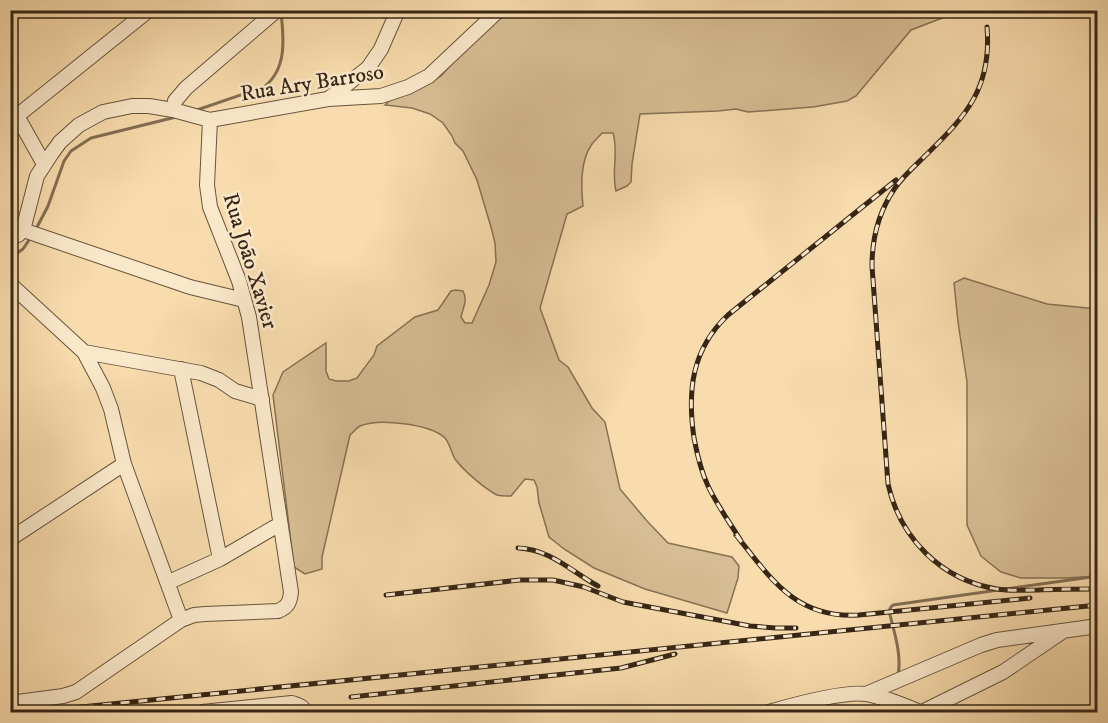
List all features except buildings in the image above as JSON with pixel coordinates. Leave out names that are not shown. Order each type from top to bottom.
[{"type":"street","points":[[44,164],[14,113],[150,10]]},
{"type":"street","points":[[173,110],[175,101],[186,88],[277,10]]},
{"type":"street","points":[[328,99],[368,68],[381,49],[398,10]]},
{"type":"street","name":"Rua Ary Barroso","points":[[210,120],[328,99],[381,96],[395,92],[429,76],[499,10]]},
{"type":"street","points":[[210,120],[149,105],[119,108],[97,115],[79,125],[60,142],[44,164],[17,233],[190,287],[244,300]]},
{"type":"street","name":"Rua João Xavier","points":[[181,620],[194,615],[278,610],[285,608],[290,602],[291,592],[249,317],[239,280],[210,207],[207,185],[210,120]]},
{"type":"street","points":[[10,284],[84,352],[103,388],[111,409],[124,464],[181,620],[76,692],[63,696],[10,703]]},
{"type":"street","points":[[84,352],[210,375],[235,391],[262,399]]},
{"type":"street","points":[[181,369],[220,559]]},
{"type":"street","points":[[10,539],[124,464]]},
{"type":"street","points":[[169,582],[220,559],[280,524]]},
{"type":"street","points":[[866,694],[997,640],[1098,626]]},
{"type":"street","points":[[769,712],[844,695],[866,694],[921,712],[1003,672],[1066,630]]},
{"type":"street","points":[[202,712],[292,703],[299,705],[306,712]]},
{"type":"shaded area","points":[[504,11],[986,11],[977,14],[950,15],[911,30],[856,96],[847,101],[813,107],[748,112],[736,109],[640,114],[631,182],[616,191],[613,133],[602,133],[588,151],[582,174],[583,206],[567,214],[540,308],[559,360],[568,367],[592,408],[605,422],[620,489],[668,543],[732,557],[739,566],[738,578],[727,613],[645,589],[594,568],[549,537],[534,480],[525,479],[511,496],[497,495],[469,474],[455,459],[445,438],[428,429],[404,424],[368,424],[359,427],[350,435],[322,557],[322,569],[305,574],[294,567],[273,395],[283,372],[326,343],[326,371],[329,379],[349,381],[357,378],[374,355],[377,346],[415,317],[438,310],[451,291],[463,291],[465,301],[461,317],[465,323],[472,323],[489,285],[496,262],[495,243],[477,180],[463,151],[455,143],[443,123],[430,114],[412,108],[385,105],[400,91],[428,83],[441,76],[467,46]]},
{"type":"shaded area","points":[[964,278],[1047,304],[1097,309],[1097,576],[1021,578],[1001,572],[981,556],[967,525],[967,382],[954,283]]},
{"type":"waterway","points":[[194,111],[264,87],[271,80],[277,71],[282,53],[281,12]]},
{"type":"waterway","points":[[36,229],[48,206],[64,161],[71,151],[91,138],[176,117]]},
{"type":"waterway","points":[[10,258],[23,249],[31,237]]},
{"type":"waterway","points":[[898,675],[898,651],[889,611],[893,605],[1098,576]]},
{"type":"railway","points":[[987,27],[985,67],[974,98],[954,126],[895,188],[881,215],[875,235],[872,266],[888,484],[902,522],[913,539],[941,566],[958,576],[977,584],[1002,590],[1098,589]]},
{"type":"railway","points":[[741,541],[708,486],[696,450],[691,403],[695,371],[700,356],[716,328],[728,315],[896,180]]},
{"type":"railway","points":[[736,535],[761,567],[787,593],[802,603],[837,615],[859,615],[1030,598]]},
{"type":"railway","points":[[518,548],[530,549],[551,557],[598,586]]},
{"type":"railway","points":[[386,595],[520,580],[553,580],[584,587],[623,602],[750,626],[796,628]]},
{"type":"railway","points":[[31,712],[1098,605]]},
{"type":"railway","points":[[351,697],[621,668],[675,654]]}]
